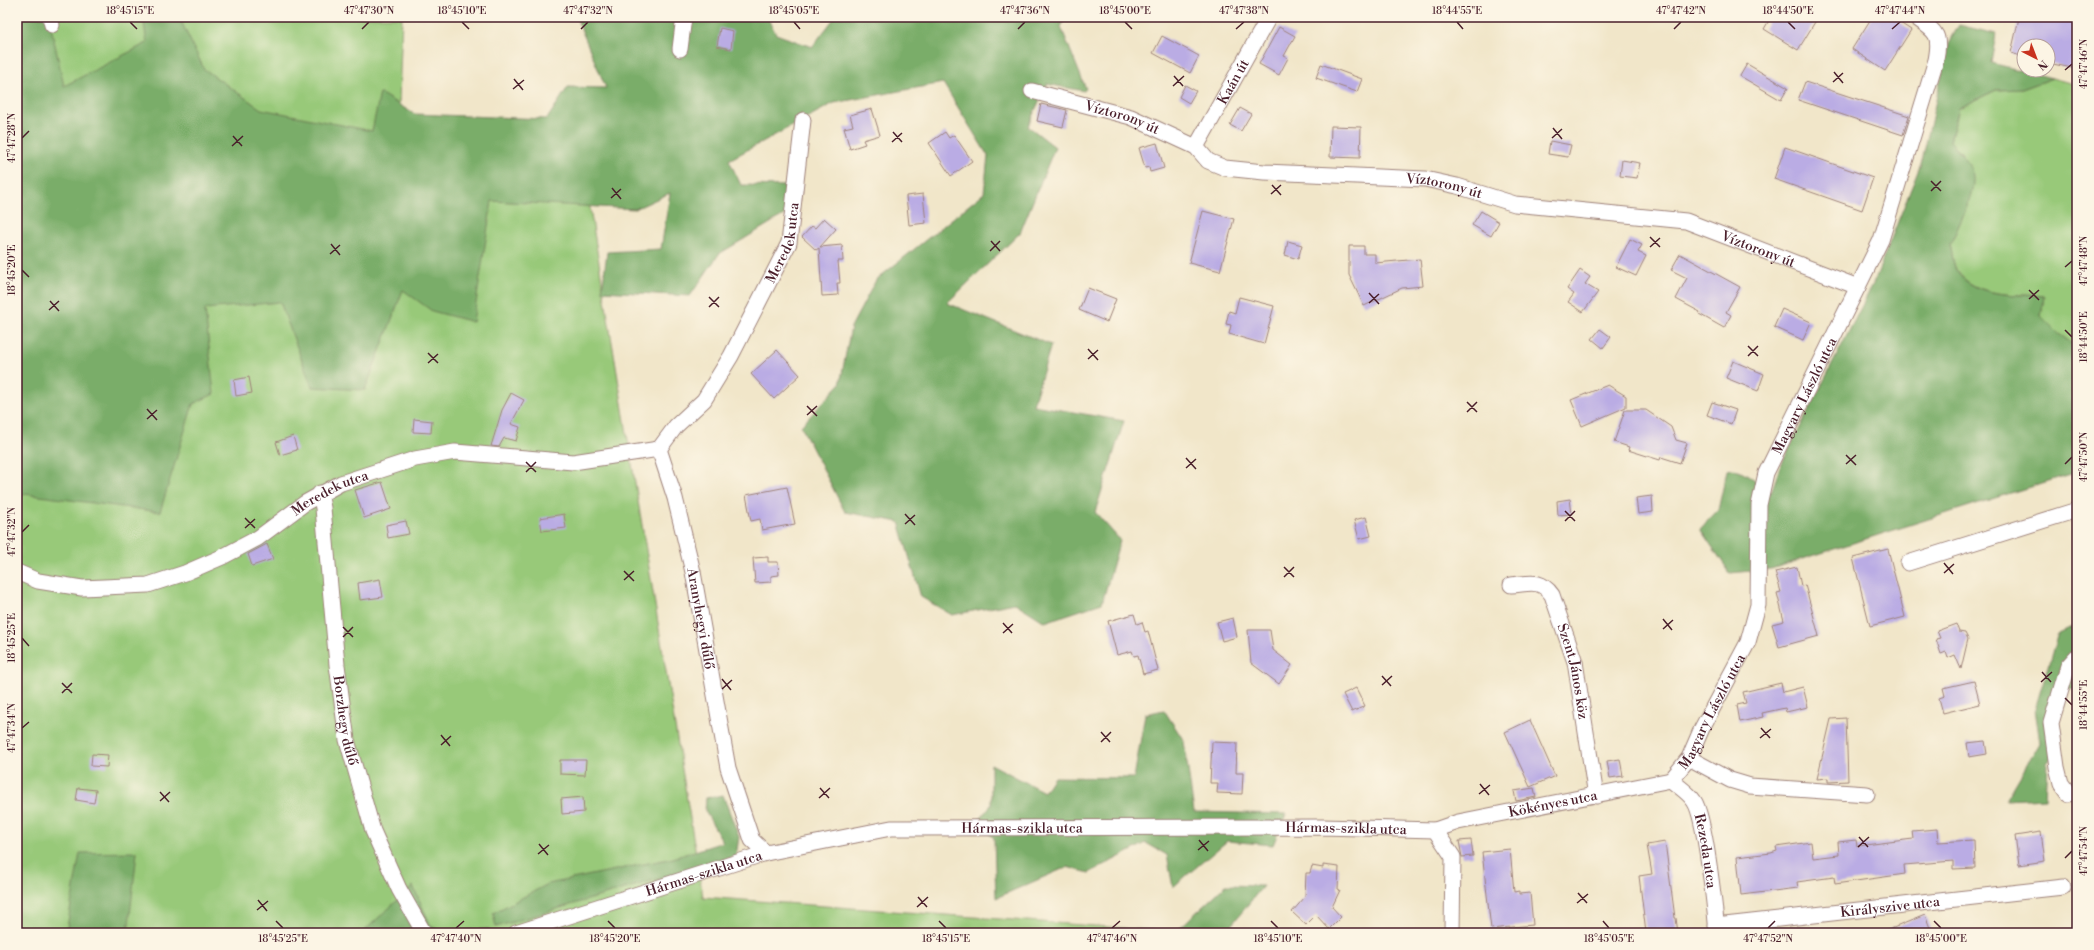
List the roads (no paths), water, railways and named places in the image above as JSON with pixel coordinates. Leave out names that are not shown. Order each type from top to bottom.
[{"type":"street","points":[[680,49],[684,17]]},
{"type":"street","name":"Kaán út","points":[[1196,147],[1269,17]]},
{"type":"street","name":"Magyary László utca","points":[[1672,780],[1689,758],[1702,728],[1748,642],[1758,605],[1759,505],[1766,473],[1881,240],[1936,60],[1939,44],[1936,32],[1915,17]]},
{"type":"street","name":"Víztorony út","points":[[1032,91],[1131,117],[1196,147],[1208,160],[1225,168],[1264,172],[1425,180],[1457,186],[1515,204],[1686,221],[1858,287]]},
{"type":"street","name":"Meredek utca","points":[[17,572],[38,580],[82,588],[148,585],[185,573],[258,538],[320,493],[341,483],[415,459],[455,452],[573,462],[659,449],[676,426],[704,400],[731,356],[789,243],[803,120]]},
{"type":"street","name":"Aranyhegyi dűlő","points":[[659,449],[675,498],[694,572],[728,768],[752,840],[766,853]]},
{"type":"street","name":"Borzhegy dűlő","points":[[320,493],[323,508],[337,665],[347,740],[373,831],[399,889],[424,933]]},
{"type":"street","points":[[1908,563],[2077,510]]},
{"type":"street","name":"Szent János köz","points":[[1511,585],[1539,583],[1545,585],[1552,595],[1575,662],[1596,796]]},
{"type":"street","points":[[2069,794],[2061,783],[2057,767],[2051,723],[2068,666],[2077,656]]},
{"type":"street","points":[[1689,758],[1730,780],[1750,786],[1867,794]]},
{"type":"street","name":"Kökényes utca","points":[[1435,830],[1458,822],[1672,780]]},
{"type":"street","name":"Rezeda utca","points":[[1672,780],[1694,800],[1698,809],[1703,829],[1717,930]]},
{"type":"street","name":"Hármas-szikla utca","points":[[516,933],[766,853],[891,828],[1322,827],[1435,830]]},
{"type":"street","points":[[1435,830],[1453,857],[1452,933]]},
{"type":"street","name":"Királyszive utca","points":[[1717,930],[2063,888]]}]
